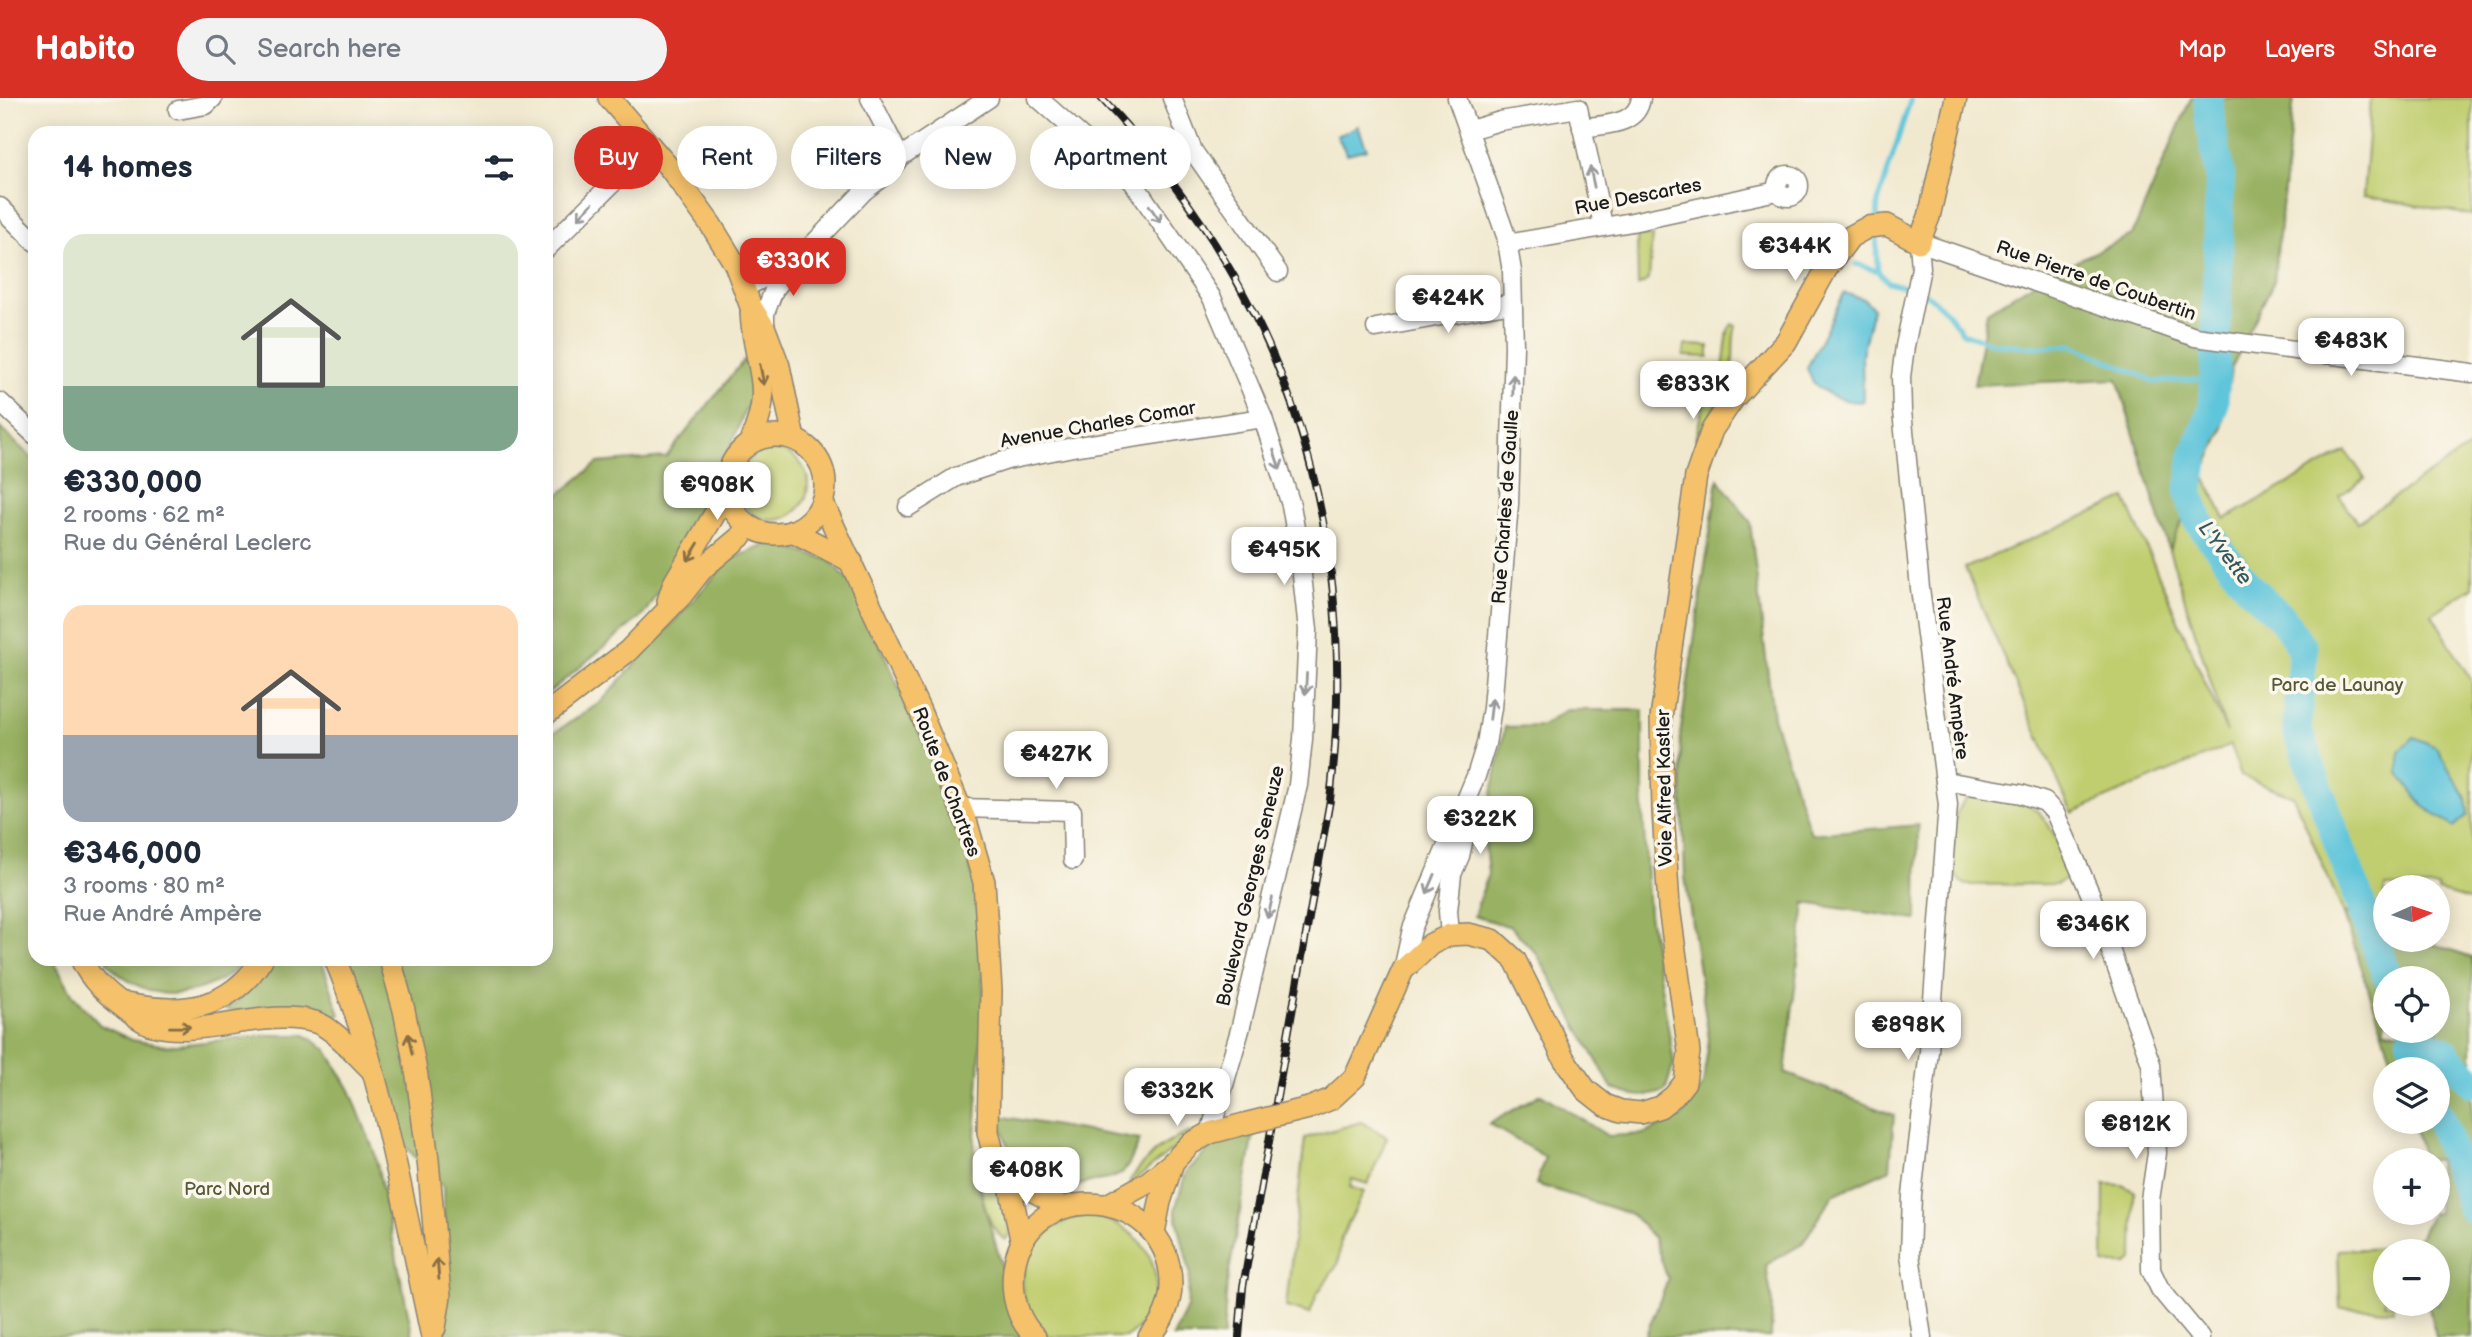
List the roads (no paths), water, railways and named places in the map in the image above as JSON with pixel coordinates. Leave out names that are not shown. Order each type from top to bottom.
[{"type":"main road","points":[[608,98],[634,126]]},
{"type":"main road","points":[[1919,242],[1929,217],[1956,98]]},
{"type":"main road","points":[[663,161],[711,225],[734,264],[765,329],[779,366],[794,439]]},
{"type":"main road","name":"Voie Alfred Kastler","points":[[1450,935],[1468,933],[1482,936],[1505,948],[1523,973],[1564,1059],[1586,1090],[1605,1105],[1621,1111],[1641,1113],[1660,1107],[1674,1096],[1685,1082],[1689,1052],[1669,907],[1661,718],[1696,476],[1712,430],[1733,399],[1786,342],[1827,268],[1850,237],[1878,226],[1919,242]]},
{"type":"main road","points":[[748,298],[764,387],[761,415],[750,442]]},
{"type":"main road","points":[[772,435],[794,439],[807,446],[823,471],[825,486],[822,501],[810,520],[792,531],[769,534],[748,526],[738,517],[727,493],[729,469],[737,454],[750,442],[772,435]]},
{"type":"main road","points":[[663,614],[674,583],[727,493]]},
{"type":"main road","name":"Route de Chartres","points":[[822,501],[920,711],[967,824],[984,882],[990,991],[988,1132],[993,1152],[1009,1177],[1022,1244]]},
{"type":"main road","points":[[553,709],[628,651],[703,569],[740,537],[748,526]]},
{"type":"main road","points":[[792,531],[852,562]]},
{"type":"main road","name":"Rue Charles de Gaulle","points":[[1109,1204],[1147,1183],[1191,1144],[1210,1133],[1309,1108],[1331,1099],[1355,1077],[1403,970],[1431,944],[1450,935]]},
{"type":"main road","points":[[84,966],[103,991],[147,1023],[171,1028],[274,1019],[317,1022],[374,1072]]},
{"type":"main road","points":[[119,1003],[168,1010],[212,1003],[235,991],[257,966]]},
{"type":"main road","points":[[338,966],[374,1072],[433,1337]]},
{"type":"main road","points":[[392,966],[417,1076],[429,1160],[440,1296],[433,1337]]},
{"type":"main road","points":[[1154,1233],[1160,1202],[1173,1162]]},
{"type":"main road","points":[[1009,1177],[1064,1208]]},
{"type":"main road","points":[[1035,1337],[1016,1308],[1012,1284],[1022,1244],[1047,1216],[1064,1208],[1086,1203],[1109,1204],[1134,1214],[1154,1233],[1165,1251],[1171,1271],[1171,1292],[1166,1312],[1149,1337]]},
{"type":"street","points":[[178,110],[206,105],[213,98]]},
{"type":"street","points":[[870,98],[884,126]]},
{"type":"street","points":[[906,153],[989,98]]},
{"type":"street","name":"Boulevard Georges Seneuze","points":[[1038,98],[1133,182],[1212,298],[1263,418],[1292,505],[1308,630],[1298,785],[1240,1030],[1210,1133]]},
{"type":"street","points":[[1172,98],[1193,151],[1278,272]]},
{"type":"street","points":[[1457,98],[1470,130],[1500,121],[1578,108],[1603,225]]},
{"type":"street","points":[[1582,128],[1622,121],[1634,115],[1639,109],[1641,98]]},
{"type":"street","name":"Rue Charles de Gaulle","points":[[1403,970],[1412,929],[1476,776],[1486,744],[1492,708],[1509,504],[1513,359],[1511,271],[1507,240],[1470,130]]},
{"type":"street","points":[[553,242],[607,189]]},
{"type":"street","points":[[765,329],[767,301],[797,261],[867,189]]},
{"type":"street","name":"Rue Descartes","points":[[1507,240],[1632,222],[1777,191]]},
{"type":"street","points":[[0,206],[28,235]]},
{"type":"street","name":"Rue André Ampère","points":[[1919,242],[1921,268],[1901,377],[1903,430],[1945,781],[2021,794],[2045,802],[2055,813],[2090,893],[2151,1064],[2157,1153],[2150,1200],[2151,1270],[2160,1289],[2200,1337]]},
{"type":"street","name":"Rue Pierre de Coubertin","points":[[1919,242],[2195,337],[2316,355],[2472,373]]},
{"type":"street","points":[[748,298],[797,261]]},
{"type":"street","points":[[1376,328],[1512,303]]},
{"type":"street","points":[[0,402],[28,428]]},
{"type":"street","name":"Avenue Charles Comar","points":[[908,507],[956,477],[1007,460],[1078,446],[1263,418]]},
{"type":"street","name":"Rue Charles de Gaulle","points":[[1450,935],[1448,911],[1452,874],[1469,823],[1476,776]]},
{"type":"street","points":[[1922,1337],[1910,1255],[1912,1195],[1928,1051],[1946,834],[1948,805],[1945,781]]},
{"type":"street","points":[[960,808],[1072,811],[1073,860]]},
{"type":"water","points":[[1358,126],[1367,149],[1347,154],[1337,136]]},
{"type":"water","points":[[1844,293],[1864,299],[1873,308],[1862,354],[1863,401],[1857,402],[1837,398],[1824,391],[1813,382],[1807,368]]},
{"type":"water","points":[[2414,737],[2436,747],[2466,798],[2468,814],[2454,827],[2422,805],[2399,774],[2399,752]]},
{"type":"waterway","points":[[1877,219],[1878,202],[1911,98]]},
{"type":"waterway","name":"L'Yvette","points":[[2209,98],[2220,174],[2215,379],[2213,408],[2194,457],[2189,493],[2199,522],[2249,587],[2282,618],[2303,649],[2297,730],[2384,966]]},
{"type":"waterway","points":[[1876,233],[1878,271],[1888,282],[1924,292],[1947,312],[1963,333],[1996,344],[2039,347],[2072,345],[2156,382],[2215,379]]},
{"type":"waterway","points":[[1856,264],[1878,271]]},
{"type":"waterway","points":[[2423,1043],[2440,1049],[2472,1082]]},
{"type":"waterway","name":"L'Yvette","points":[[2445,1134],[2472,1208]]},
{"type":"railway","points":[[1101,98],[1166,174],[1221,253],[1265,336],[1298,422],[1321,511],[1334,604],[1337,700],[1330,800],[1243,1287],[1239,1337]]},
{"type":"park label","name":"Parc de Launay","points":[[2337,685]]},
{"type":"park label","name":"Parc Nord","points":[[227,1189]]}]
